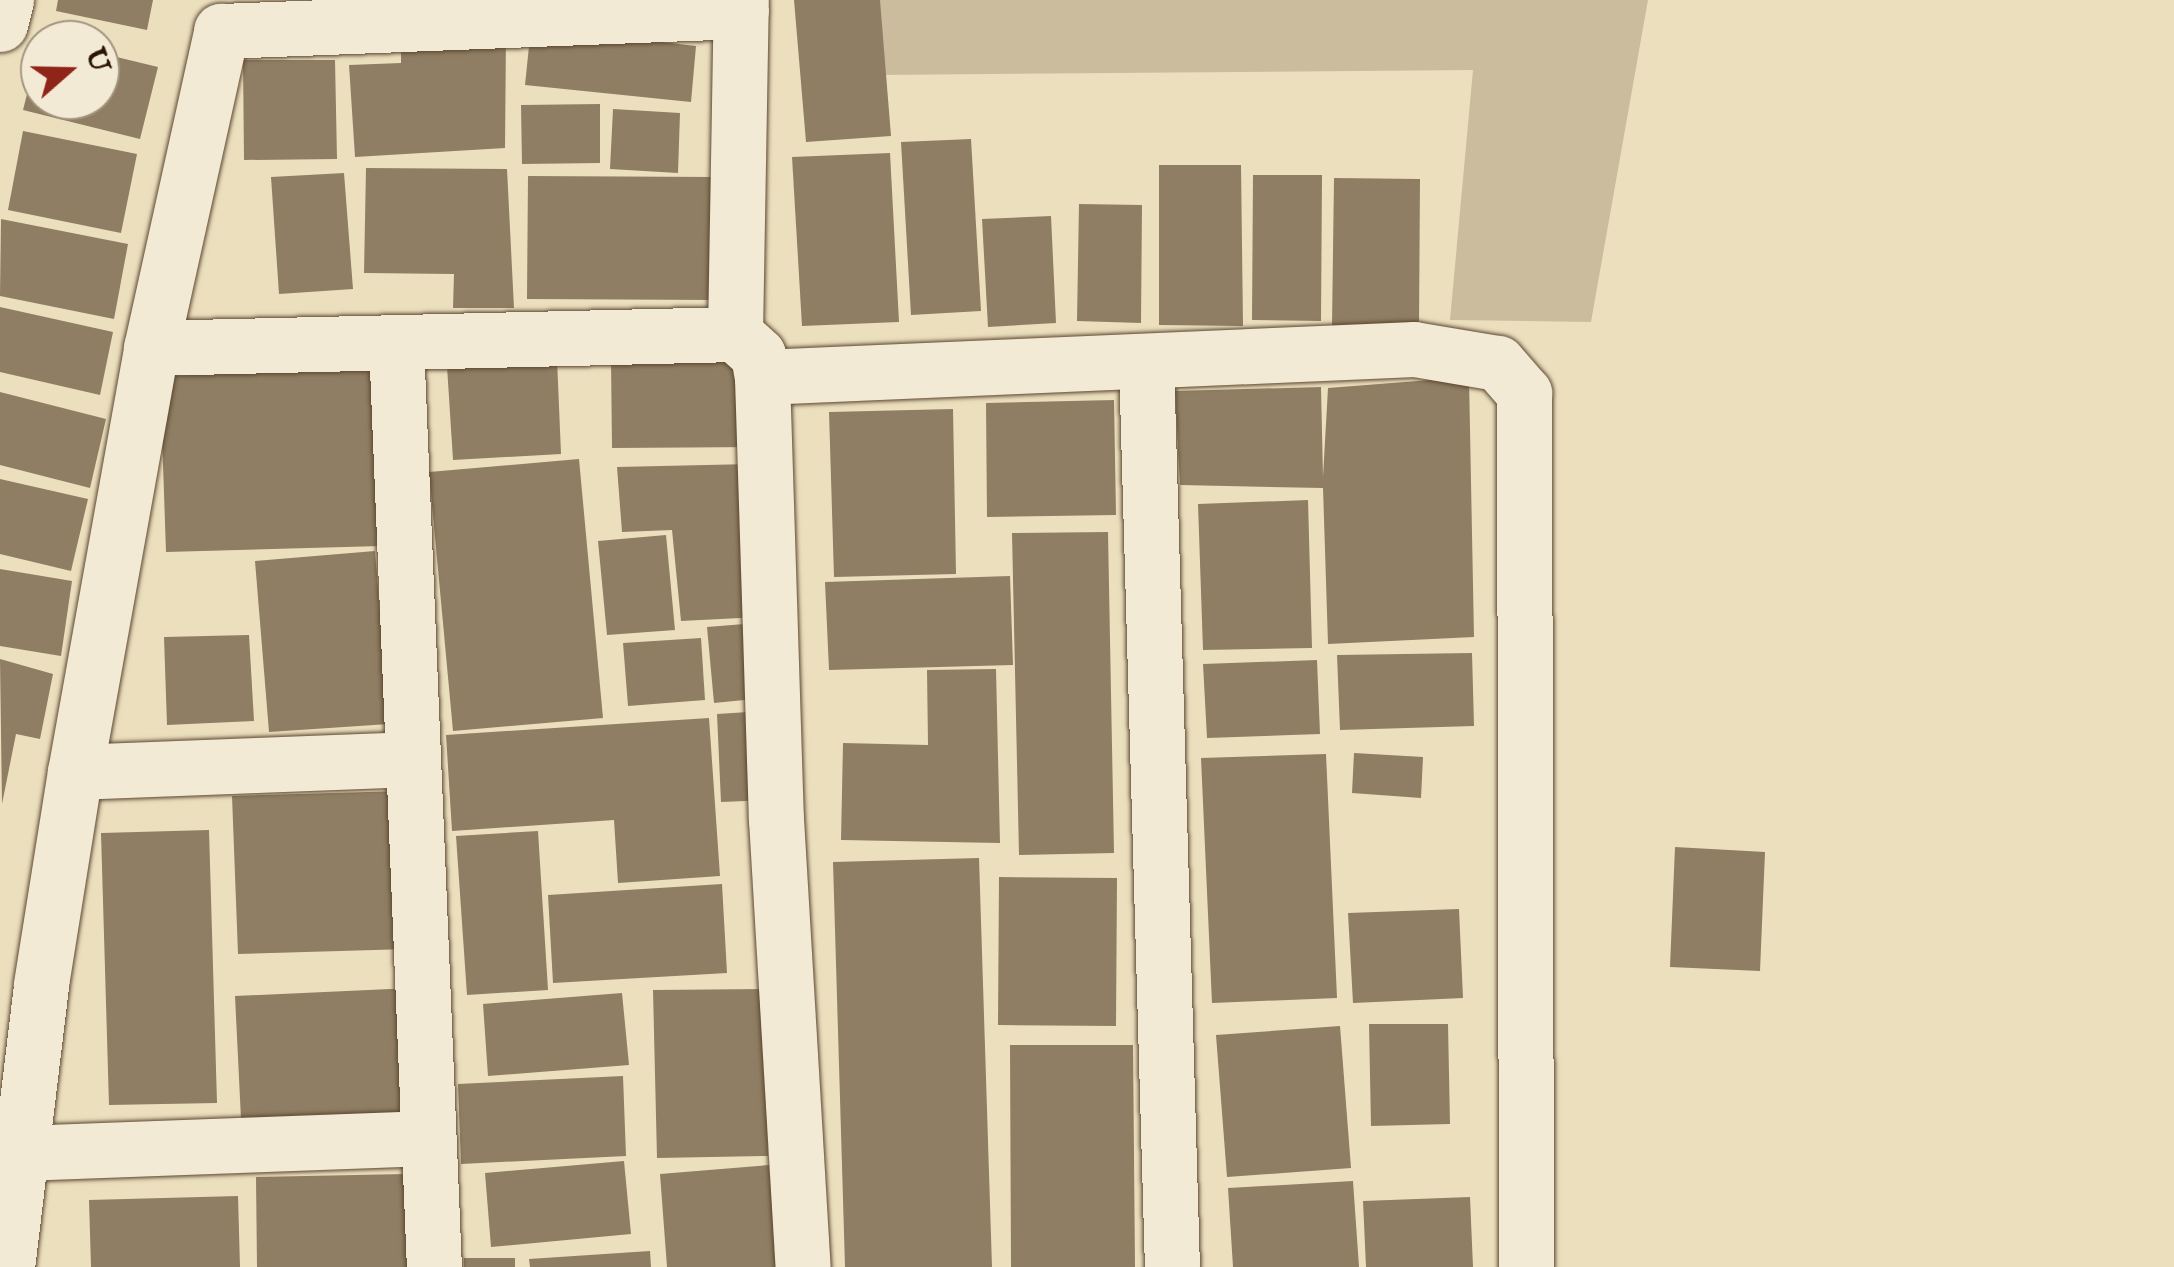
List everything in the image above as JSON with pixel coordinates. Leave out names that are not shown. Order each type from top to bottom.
[{"type":"street","points":[[0,24],[6,0]]},
{"type":"street","points":[[7,1267],[74,772],[151,348],[224,16],[741,6],[748,355],[803,1267]]},
{"type":"street","points":[[151,348],[396,343],[748,355],[1146,361],[1414,349],[1498,362],[1524,393],[1526,1267]]},
{"type":"street","points":[[396,343],[434,1267]]},
{"type":"street","points":[[1146,361],[1172,1267]]},
{"type":"street","points":[[74,772],[412,759]]},
{"type":"street","points":[[21,1152],[428,1138]]},
{"type":"shaded area","points":[[880,0],[1648,0],[1591,322],[1450,320],[1473,70],[879,75]]},
{"type":"building","points":[[58,0],[153,0],[147,30],[120,24],[120,20],[56,11]]},
{"type":"building","points":[[794,0],[880,0],[891,136],[806,142]]},
{"type":"building","points":[[531,27],[696,46],[691,102],[525,85]]},
{"type":"building","points":[[506,34],[505,148],[355,157],[349,65],[401,63],[401,40]]},
{"type":"building","points":[[120,58],[158,67],[140,139],[63,120],[120,120]]},
{"type":"building","points":[[243,60],[335,60],[337,159],[244,160]]},
{"type":"building","points":[[600,104],[600,163],[522,164],[521,105]]},
{"type":"building","points":[[613,109],[680,113],[678,173],[610,169]]},
{"type":"building","points":[[23,131],[137,154],[121,233],[8,210]]},
{"type":"building","points":[[971,139],[981,311],[911,315],[901,142]]},
{"type":"building","points":[[890,153],[899,322],[802,326],[792,157]]},
{"type":"building","points":[[1159,165],[1241,165],[1243,326],[1159,325]]},
{"type":"building","points":[[366,168],[507,169],[514,308],[453,308],[454,274],[364,273]]},
{"type":"building","points":[[344,173],[353,289],[279,294],[271,177]]},
{"type":"building","points":[[1253,175],[1322,175],[1321,321],[1252,320]]},
{"type":"building","points":[[528,176],[714,177],[713,300],[527,299]]},
{"type":"building","points":[[1334,178],[1420,179],[1419,327],[1332,326]]},
{"type":"building","points":[[1079,204],[1142,205],[1141,323],[1077,321]]},
{"type":"building","points":[[1051,216],[1056,323],[988,327],[982,219]]},
{"type":"building","points":[[1,219],[128,244],[114,319],[0,296]]},
{"type":"building","points":[[0,307],[113,332],[100,395],[0,372]]},
{"type":"building","points":[[755,358],[758,447],[612,448],[611,360]]},
{"type":"building","points":[[557,359],[561,454],[453,460],[447,366]]},
{"type":"building","points":[[376,369],[381,546],[166,552],[160,376]]},
{"type":"building","points":[[1469,377],[1474,637],[1328,644],[1323,488],[1180,485],[1175,391],[1321,387],[1323,477],[1328,388]]},
{"type":"building","points":[[0,392],[106,419],[90,488],[0,465]]},
{"type":"building","points":[[1114,400],[1116,515],[987,517],[986,403]]},
{"type":"building","points":[[953,409],[956,574],[834,577],[829,412]]},
{"type":"building","points":[[579,459],[603,718],[453,731],[429,472]]},
{"type":"building","points":[[751,464],[760,617],[681,621],[672,530],[622,532],[617,467]]},
{"type":"building","points":[[0,479],[88,499],[71,571],[0,554]]},
{"type":"building","points":[[1308,500],[1312,648],[1203,650],[1198,504]]},
{"type":"building","points":[[1108,532],[1114,853],[1019,855],[1012,533]]},
{"type":"building","points":[[666,535],[675,630],[607,635],[598,541]]},
{"type":"building","points":[[375,551],[389,724],[269,732],[255,561]]},
{"type":"building","points":[[0,569],[72,581],[61,656],[0,646]]},
{"type":"building","points":[[1010,576],[1013,665],[829,670],[825,582]]},
{"type":"building","points":[[757,623],[764,698],[714,703],[707,627]]},
{"type":"building","points":[[249,635],[254,721],[167,725],[164,637]]},
{"type":"building","points":[[701,638],[705,700],[628,706],[623,643]]},
{"type":"building","points":[[1472,653],[1474,726],[1340,730],[1337,655]]},
{"type":"building","points":[[0,659],[53,674],[40,739],[16,734],[2,804]]},
{"type":"building","points":[[1317,660],[1320,734],[1207,738],[1203,664]]},
{"type":"building","points":[[996,669],[1000,843],[841,840],[843,743],[928,745],[927,670]]},
{"type":"building","points":[[764,711],[768,800],[721,802],[717,714]]},
{"type":"building","points":[[709,718],[720,876],[618,883],[614,820],[452,831],[446,735]]},
{"type":"building","points":[[1354,753],[1423,757],[1421,798],[1352,793]]},
{"type":"building","points":[[1326,754],[1337,998],[1212,1003],[1201,758]]},
{"type":"building","points":[[403,791],[409,949],[238,954],[232,796]]},
{"type":"building","points":[[209,830],[217,1103],[109,1105],[101,833]]},
{"type":"building","points":[[538,831],[548,990],[467,995],[456,836]]},
{"type":"building","points":[[1675,847],[1765,852],[1760,971],[1670,967]]},
{"type":"building","points":[[979,858],[992,1267],[845,1267],[833,862]]},
{"type":"building","points":[[999,877],[1117,878],[1116,1026],[998,1025]]},
{"type":"building","points":[[722,884],[727,973],[553,983],[548,895]]},
{"type":"building","points":[[1459,909],[1463,998],[1353,1003],[1348,913]]},
{"type":"building","points":[[412,988],[418,1112],[241,1119],[235,996]]},
{"type":"building","points":[[765,989],[768,1156],[657,1158],[653,990]]},
{"type":"building","points":[[622,993],[629,1065],[488,1076],[483,1004]]},
{"type":"building","points":[[1369,1024],[1448,1024],[1450,1124],[1371,1126]]},
{"type":"building","points":[[1340,1026],[1351,1168],[1227,1177],[1216,1035]]},
{"type":"building","points":[[1010,1045],[1133,1045],[1135,1267],[1011,1267]]},
{"type":"building","points":[[623,1076],[626,1156],[461,1164],[458,1084]]},
{"type":"building","points":[[624,1161],[631,1234],[491,1247],[485,1173]]},
{"type":"building","points":[[769,1165],[777,1267],[667,1267],[660,1174]]},
{"type":"building","points":[[406,1174],[407,1267],[257,1267],[256,1177]]},
{"type":"building","points":[[1353,1181],[1359,1267],[1233,1267],[1228,1188]]},
{"type":"building","points":[[238,1196],[240,1267],[91,1267],[89,1200]]},
{"type":"building","points":[[1470,1197],[1473,1267],[1366,1267],[1363,1201]]},
{"type":"building","points":[[650,1251],[651,1267],[530,1267],[529,1259]]},
{"type":"building","points":[[464,1258],[515,1258],[515,1267],[464,1267]]}]
